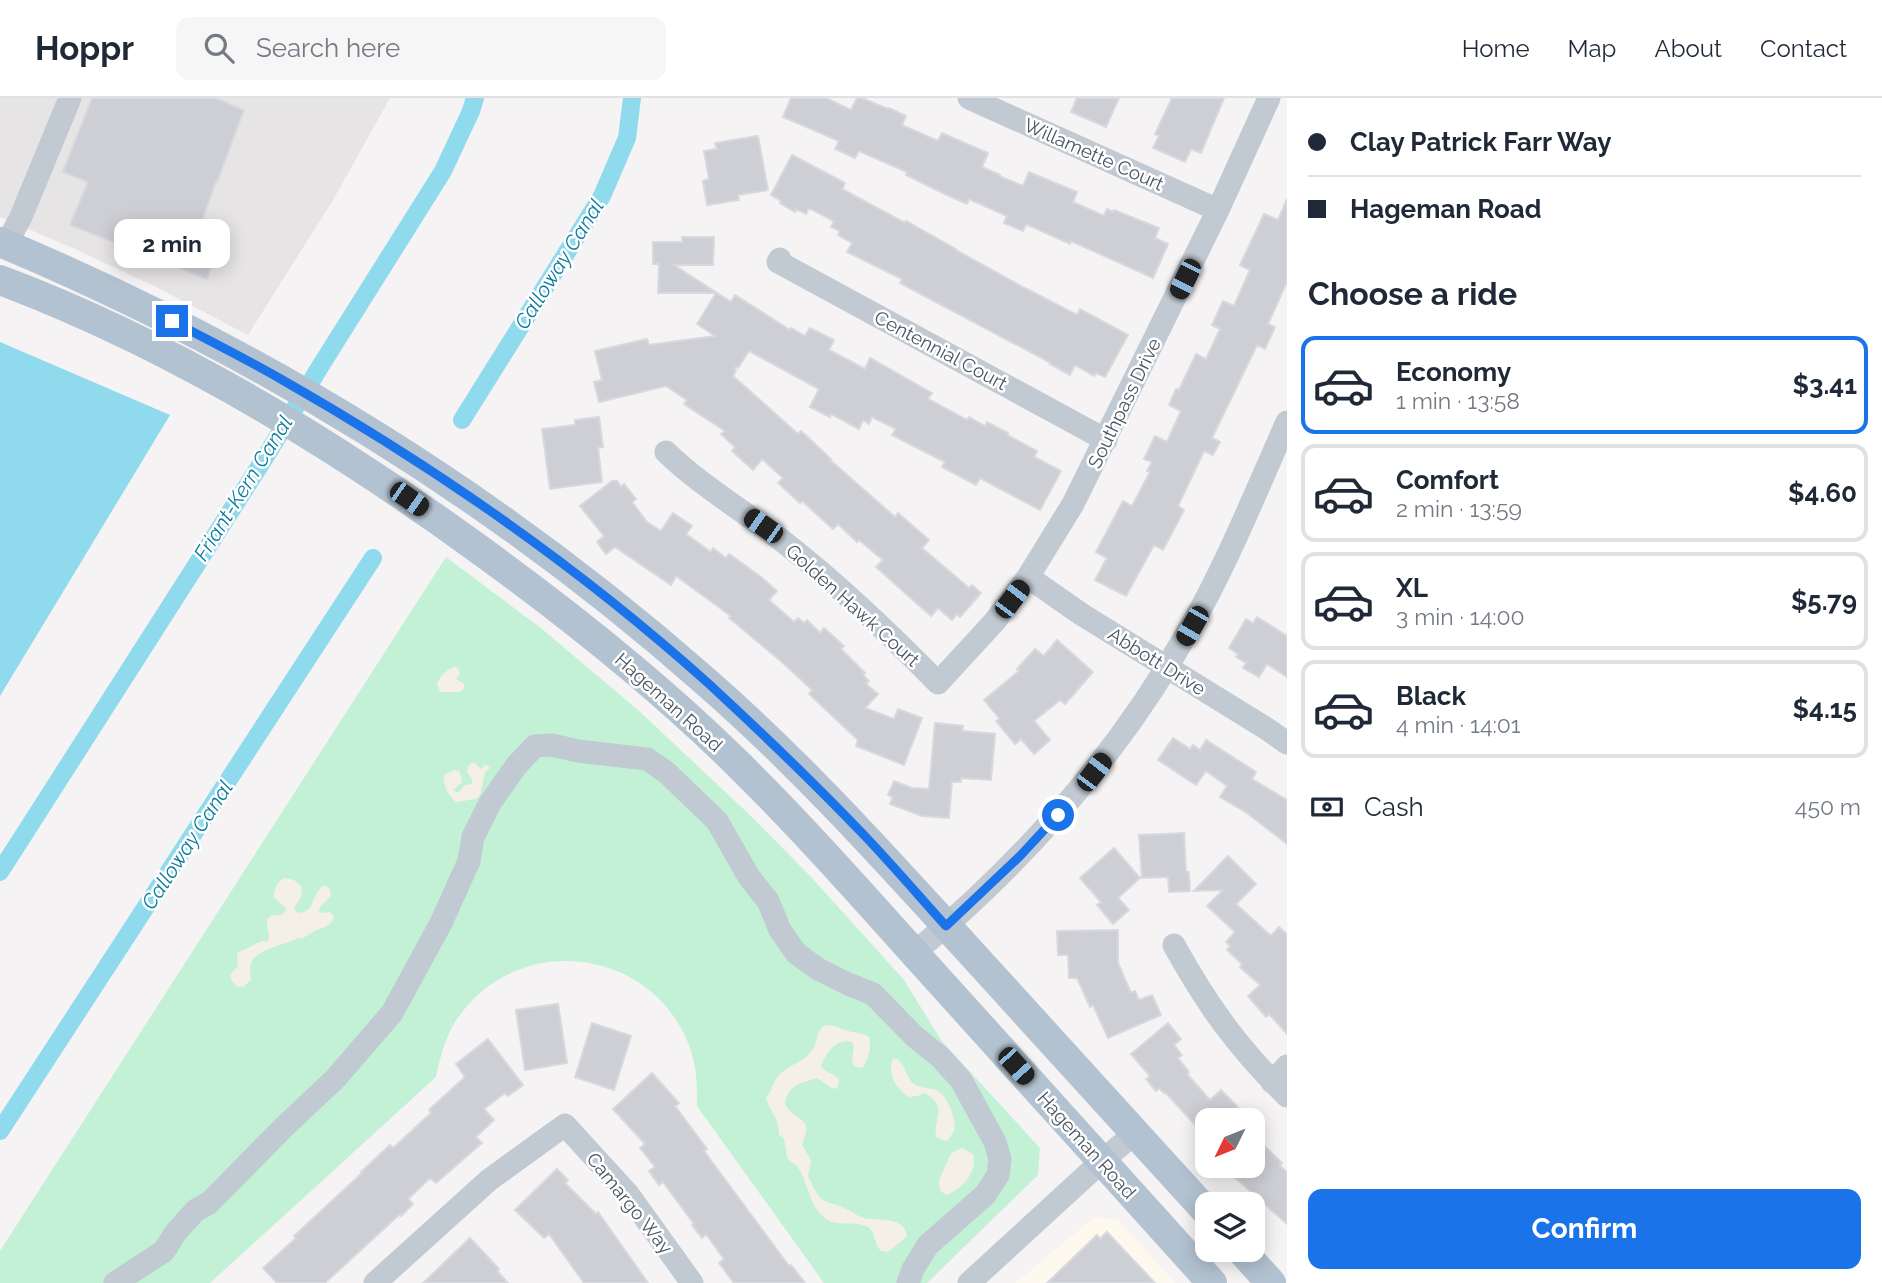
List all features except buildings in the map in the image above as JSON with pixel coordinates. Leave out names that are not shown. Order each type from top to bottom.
[{"type":"main road","name":"Hageman Road","points":[[2,245],[74,273],[278,377],[412,458],[553,556],[653,636],[771,741],[861,832],[1195,1199]]},
{"type":"main road","name":"Hageman Road","points":[[0,280],[39,295],[198,371],[370,472],[514,574],[621,658],[736,762],[838,866],[1212,1283]]},
{"type":"main road","points":[[1252,1262],[1271,1283]]},
{"type":"street","points":[[2,245],[20,219],[71,98]]},
{"type":"street","name":"Willamette Court","points":[[969,98],[1013,107],[1219,210]]},
{"type":"street","name":"Southpass Drive","points":[[938,683],[995,621],[1028,577],[1073,505],[1219,210],[1269,98]]},
{"type":"street","name":"Centennial Court","points":[[780,259],[778,262],[1106,440]]},
{"type":"street","points":[[914,953],[1020,856],[1065,807],[1115,744],[1167,667],[1217,576],[1287,422]]},
{"type":"street","name":"Golden Hawk Court","points":[[667,452],[683,469],[813,565],[862,607],[938,683]]},
{"type":"street","name":"Abbott Drive","points":[[1028,577],[1081,614],[1287,743]]},
{"type":"street","points":[[115,1283],[164,1251],[176,1232],[196,1210],[209,1203],[335,1079],[392,1013],[441,923],[469,861],[473,837],[490,803],[516,765],[536,746],[552,745],[578,751],[647,759],[666,772],[717,821],[748,877],[768,901],[780,930],[796,953],[818,969],[873,994],[961,1080],[995,1142],[1000,1159],[998,1175],[985,1195],[928,1245],[912,1269],[908,1283]]},
{"type":"street","points":[[1174,945],[1221,1023],[1254,1063],[1282,1081]]},
{"type":"street","name":"Camargo Way","points":[[382,1280],[489,1180],[565,1125],[628,1194],[692,1283]]},
{"type":"street","points":[[969,1283],[1135,1133]]},
{"type":"shaded area","points":[[0,98],[390,98],[333,200],[248,335],[154,286],[0,217]]},
{"type":"shaded area","points":[[1094,1218],[1117,1219],[1175,1283],[1015,1283]]},
{"type":"green space","points":[[446,557],[542,629],[638,710],[753,818],[812,878],[904,980],[941,1040],[1040,1148],[1038,1175],[927,1283],[824,1283],[697,1106],[692,1055],[672,1014],[646,988],[615,970],[581,962],[546,963],[511,973],[481,992],[451,1028],[436,1077],[210,1283],[0,1283],[0,1251]]},
{"type":"sand","points":[[455,667],[460,674],[456,679],[464,684],[464,688],[460,692],[440,692],[437,684],[440,678]]},
{"type":"sand","points":[[471,763],[481,769],[486,764],[490,768],[485,772],[480,795],[476,799],[456,802],[447,790],[444,775],[454,770],[460,772],[462,782],[453,790],[458,793],[465,785],[472,784],[467,771]]},
{"type":"sand","points":[[284,878],[294,880],[302,887],[301,897],[294,908],[298,913],[311,906],[319,889],[323,886],[329,887],[331,896],[320,907],[319,912],[330,912],[334,917],[327,926],[301,939],[300,937],[259,954],[250,965],[251,980],[243,987],[237,987],[230,975],[238,966],[237,953],[262,941],[267,942],[268,918],[282,915],[286,910],[274,898],[276,887]]},
{"type":"sand","points":[[826,1025],[869,1037],[870,1049],[866,1062],[862,1068],[854,1066],[852,1042],[836,1044],[821,1066],[839,1079],[838,1086],[832,1088],[817,1078],[796,1085],[789,1092],[785,1104],[805,1123],[802,1144],[811,1161],[808,1176],[821,1198],[861,1217],[890,1220],[905,1229],[905,1238],[888,1252],[881,1251],[868,1227],[836,1223],[819,1213],[800,1171],[787,1158],[784,1138],[779,1135],[778,1124],[766,1098],[780,1074],[811,1052],[820,1030]]},
{"type":"sand","points":[[893,1059],[900,1062],[913,1083],[938,1091],[945,1099],[951,1109],[955,1126],[948,1140],[936,1137],[938,1108],[932,1098],[925,1093],[908,1097],[896,1085],[891,1070]]},
{"type":"sand","points":[[962,1148],[973,1154],[973,1167],[964,1184],[947,1195],[940,1191],[939,1180],[951,1153]]},
{"type":"water","points":[[0,342],[170,415],[0,696]]},
{"type":"waterway","name":"Friant-Kern Canal","points":[[0,872],[266,456],[443,171],[475,98]]},
{"type":"waterway","name":"Calloway Canal","points":[[462,420],[602,196],[627,138],[632,98]]},
{"type":"waterway","name":"Calloway Canal","points":[[0,1131],[373,558]]},
{"type":"route","points":[[172,321],[333,409],[412,458],[553,556],[653,636],[771,741],[861,832],[946,926],[1020,856],[1058,815]]}]
